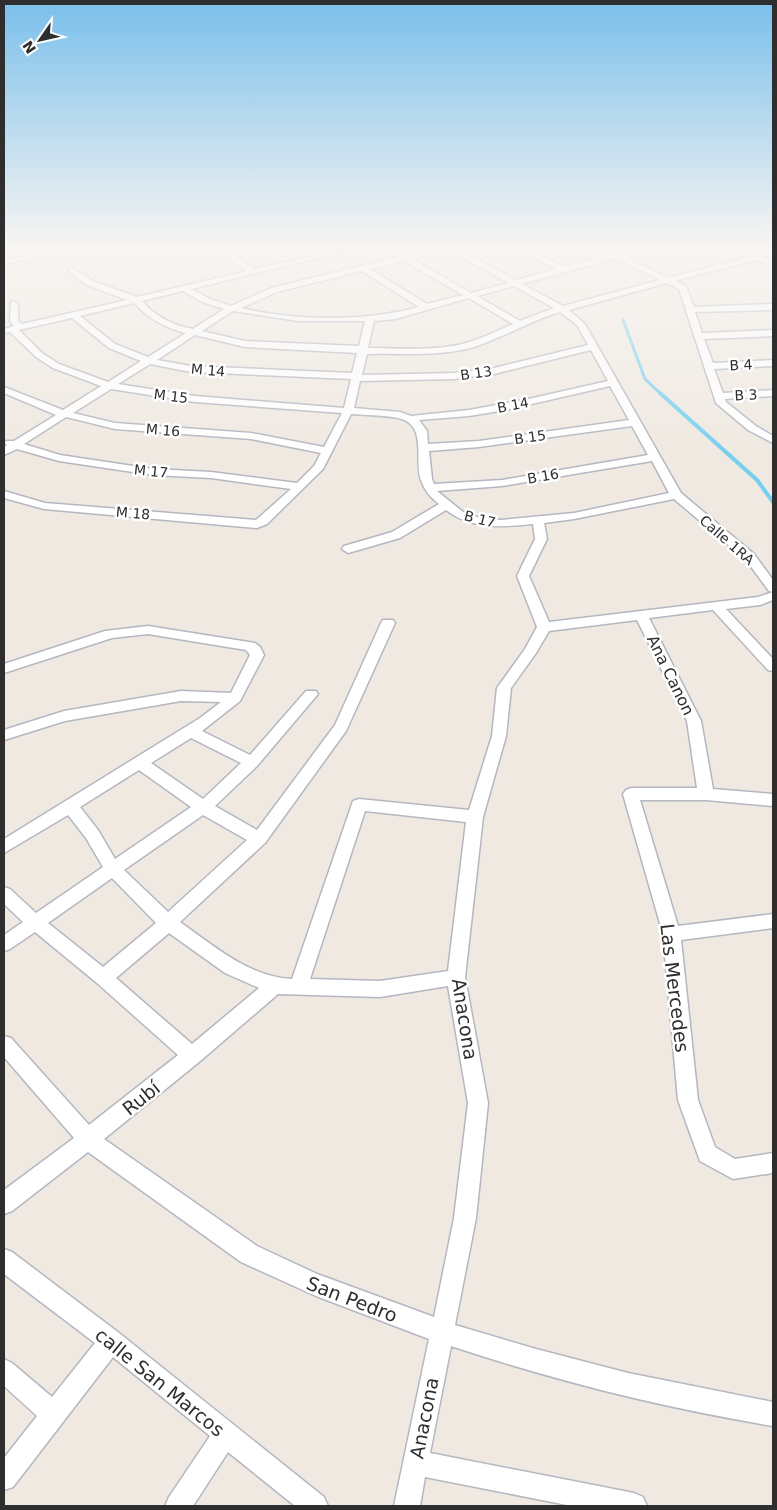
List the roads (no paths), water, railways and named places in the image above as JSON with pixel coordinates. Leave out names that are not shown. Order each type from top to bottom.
[{"type":"street","points":[[14,315],[12,330],[72,315]]},
{"type":"street","name":"M 14","points":[[75,315],[112,346],[149,361],[191,369],[355,377]]},
{"type":"street","points":[[153,315],[171,327],[245,344],[362,350],[458,348],[541,315]]},
{"type":"street","points":[[4,452],[221,315]]},
{"type":"street","points":[[275,315],[370,320],[397,315]]},
{"type":"street","points":[[505,315],[518,323]]},
{"type":"street","name":"Calle 1RA","points":[[569,315],[581,324],[676,495],[750,557],[773,588]]},
{"type":"street","points":[[693,315],[721,403],[768,433],[773,440]]},
{"type":"street","points":[[300,488],[319,467],[348,410],[370,320]]},
{"type":"street","name":"M 15","points":[[12,330],[56,366],[109,386],[195,399],[348,410]]},
{"type":"street","points":[[700,336],[773,333]]},
{"type":"street","name":"B 13","points":[[355,377],[454,376],[494,371],[594,346]]},
{"type":"street","name":"B 4","points":[[710,366],[773,363]]},
{"type":"street","name":"B 14","points":[[411,419],[429,415],[469,413],[614,382]]},
{"type":"street","name":"M 16","points":[[4,390],[64,414],[116,426],[252,436],[327,452]]},
{"type":"street","name":"B 3","points":[[719,396],[773,393]]},
{"type":"street","points":[[348,410],[400,415],[419,424],[422,431],[426,479],[430,488]]},
{"type":"street","name":"B 15","points":[[424,448],[479,444],[636,422]]},
{"type":"street","name":"M 17","points":[[4,441],[59,458],[153,472],[211,475],[300,488]]},
{"type":"street","name":"B 16","points":[[430,488],[502,483],[655,457]]},
{"type":"street","name":"M 18","points":[[4,494],[44,506],[257,524],[263,522],[300,488]]},
{"type":"street","name":"B 17","points":[[430,488],[433,494],[459,514],[478,521],[501,524],[574,516],[676,495]]},
{"type":"street","points":[[348,550],[396,535],[446,505]]},
{"type":"street","points":[[538,520],[541,539],[523,576],[526,589],[536,606],[544,627],[760,601],[773,596]]},
{"type":"street","points":[[716,606],[773,668]]},
{"type":"street","name":"Ana Canon","points":[[641,615],[694,721],[706,794]]},
{"type":"street","points":[[103,978],[168,924],[259,839],[341,728],[388,623]]},
{"type":"street","name":"Anacona","points":[[407,1506],[465,1218],[478,1103],[456,976],[475,817],[498,736],[504,688],[531,650],[544,627]]},
{"type":"street","points":[[4,669],[110,634],[148,630],[250,646],[257,655],[235,698],[205,722],[4,847]]},
{"type":"street","points":[[4,944],[203,807],[252,762],[311,694]]},
{"type":"street","points":[[4,734],[64,716],[181,696],[235,698]]},
{"type":"street","points":[[190,731],[252,762]]},
{"type":"street","points":[[140,763],[203,807],[259,839]]},
{"type":"street","name":"Las Mercedes","points":[[706,794],[631,794],[672,934],[688,1100],[707,1154],[733,1169],[773,1163]]},
{"type":"street","points":[[706,794],[773,800]]},
{"type":"street","points":[[298,987],[359,805],[475,817]]},
{"type":"street","points":[[70,806],[92,834],[113,869],[168,924],[231,968],[274,986],[298,987],[380,989],[456,976]]},
{"type":"street","points":[[4,894],[192,1056]]},
{"type":"street","points":[[672,934],[773,921]]},
{"type":"street","name":"Rubí","points":[[4,1203],[89,1140],[274,986]]},
{"type":"street","name":"San Pedro","points":[[4,1044],[89,1140],[249,1254],[277,1269],[307,1283],[441,1332],[630,1385],[773,1414]]},
{"type":"street","name":"calle San Marcos","points":[[4,1260],[111,1341],[315,1506]]},
{"type":"street","points":[[4,1478],[111,1341]]},
{"type":"street","points":[[4,1371],[53,1413]]},
{"type":"street","points":[[178,1506],[225,1435]]},
{"type":"street","points":[[415,1462],[634,1506]]},
{"type":"waterway","points":[[623,320],[645,379],[661,394]]},
{"type":"waterway","points":[[660,393],[757,480],[773,502]]}]
